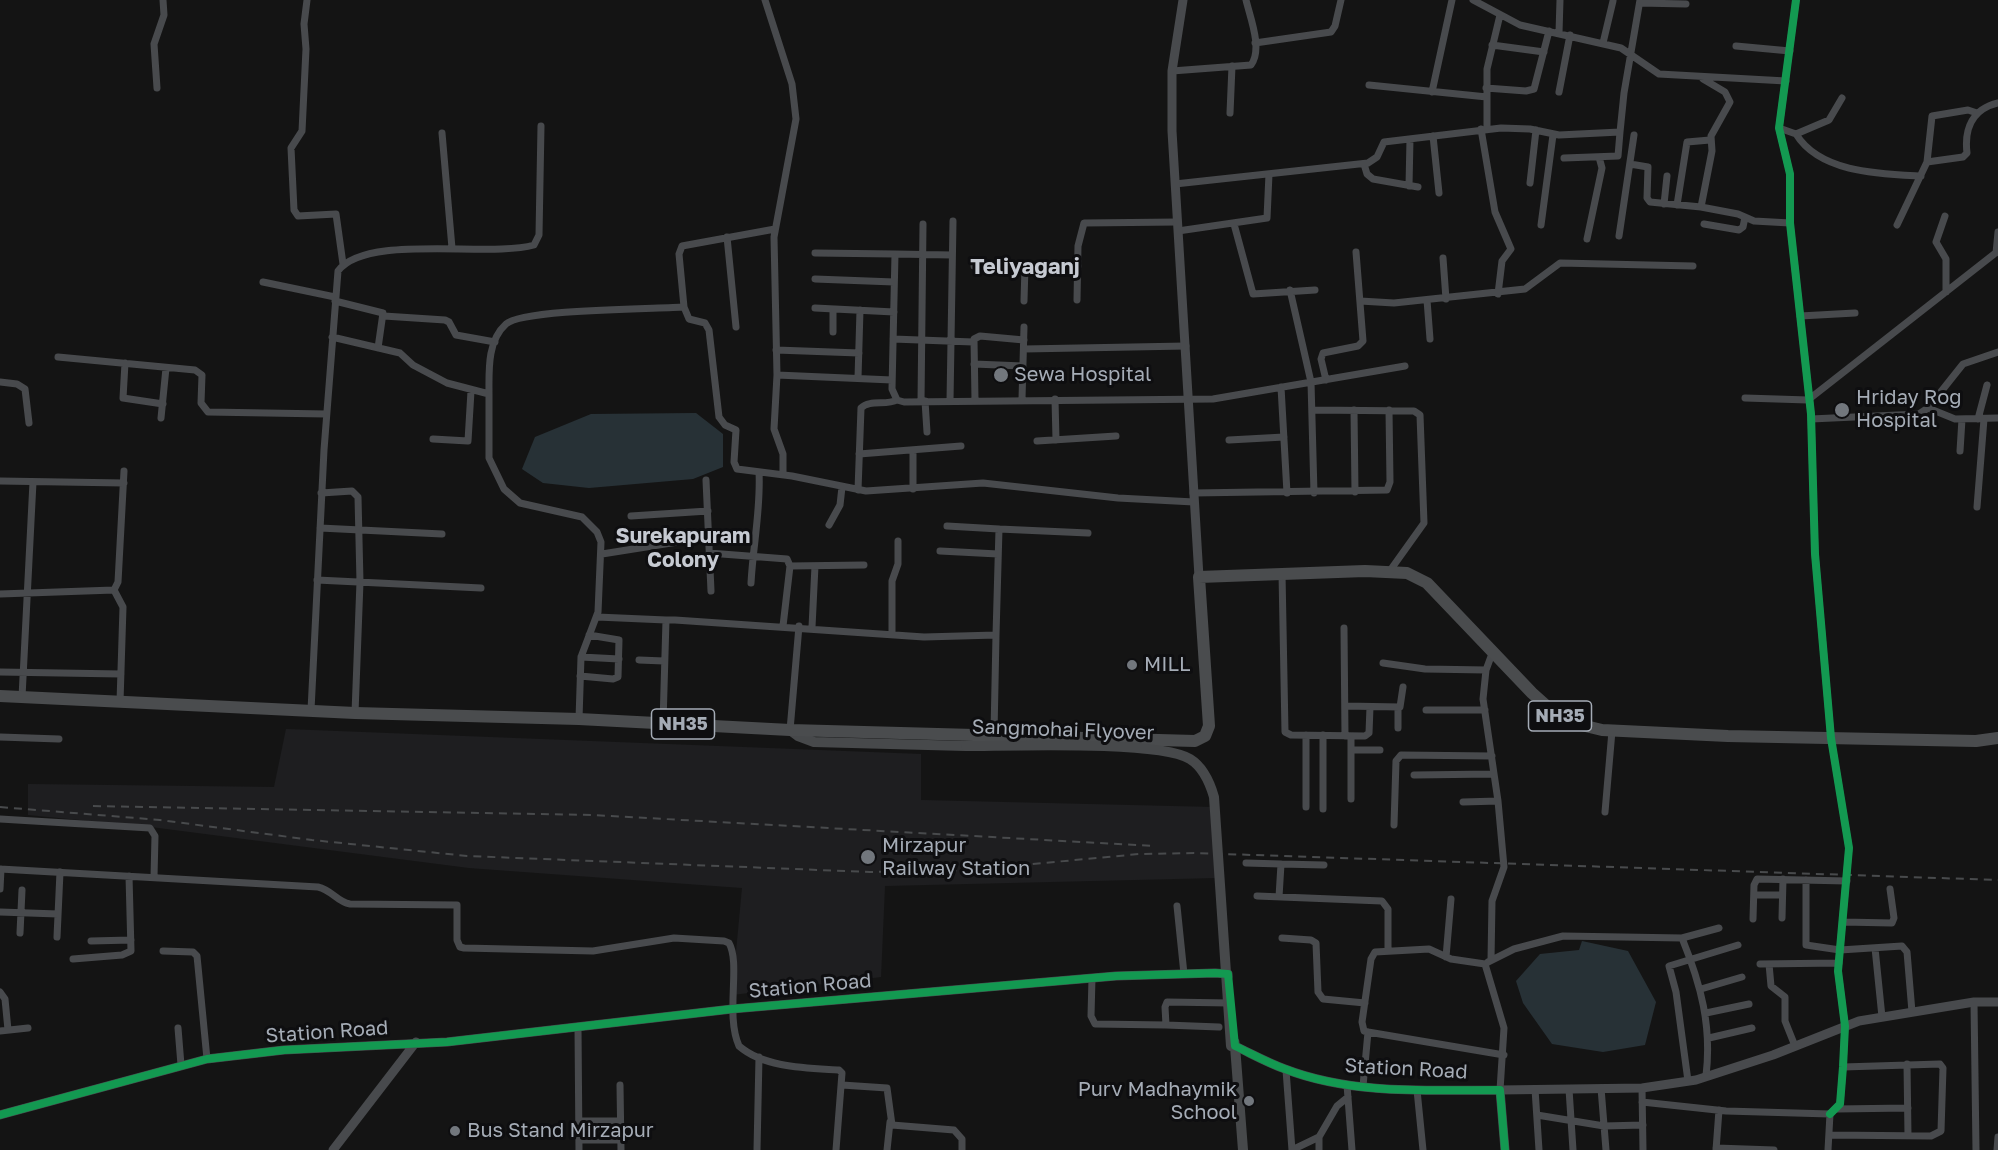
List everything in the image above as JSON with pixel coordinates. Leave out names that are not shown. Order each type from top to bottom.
[{"type":"highway","name":"NH35","points":[[0,696],[355,713],[579,718],[790,730],[994,733],[1189,741],[1205,736],[1209,726],[1199,577],[1282,573],[1389,572],[1407,573],[1427,583],[1551,711],[1569,722],[1612,731],[1976,741],[1998,738]]},
{"type":"highway","name":"NH35","points":[[1976,741],[1998,746]]},
{"type":"main road","name":"Sangmohai Flyover","points":[[790,730],[814,742],[1154,749],[1191,760],[1203,772],[1214,797],[1233,1046],[1236,1150]]},
{"type":"main road","points":[[1233,1046],[1243,1150]]},
{"type":"street","points":[[157,88],[154,44],[163,17],[163,0]]},
{"type":"street","points":[[307,0],[304,20],[306,49],[302,131],[291,148],[294,210],[298,216],[336,214],[343,264]]},
{"type":"street","points":[[765,0],[796,100],[796,119],[775,229],[777,375],[774,429],[783,454],[783,474]]},
{"type":"street","points":[[1183,0],[1172,71],[1175,184],[1190,397],[1193,498],[1199,577]]},
{"type":"street","points":[[1172,71],[1251,65],[1254,61],[1255,43],[1246,0]]},
{"type":"street","points":[[1255,43],[1331,32],[1335,26],[1341,0]]},
{"type":"street","points":[[1432,92],[1452,0]]},
{"type":"street","points":[[1473,0],[1520,25],[1621,48],[1659,74],[1786,81]]},
{"type":"street","points":[[1559,33],[1560,0]]},
{"type":"street","points":[[1642,1102],[1719,1110],[1830,1114],[1840,1104],[1845,1026],[1839,963],[1849,848],[1846,813],[1831,738],[1815,554],[1811,419],[1790,223],[1790,174],[1779,128],[1796,0]]},
{"type":"street","points":[[1603,43],[1612,1]]},
{"type":"street","points":[[1618,156],[1630,54],[1640,1],[1686,4]]},
{"type":"street","points":[[1498,294],[1502,261],[1510,249],[1495,212],[1484,129],[1486,88],[1492,45],[1500,15]]},
{"type":"street","points":[[1486,88],[1526,91],[1534,89],[1549,31]]},
{"type":"street","points":[[1558,92],[1570,35]]},
{"type":"street","points":[[1492,45],[1544,52]]},
{"type":"street","points":[[1736,46],[1790,51]]},
{"type":"street","points":[[1230,112],[1232,66]]},
{"type":"street","points":[[1701,78],[1725,92],[1730,102],[1710,140],[1712,151],[1701,207]]},
{"type":"street","points":[[1369,85],[1486,98]]},
{"type":"street","points":[[1796,134],[1829,120],[1842,98]]},
{"type":"street","points":[[1928,162],[1963,157],[1967,153],[1967,130],[1977,112],[1986,106],[1998,103]]},
{"type":"street","points":[[1897,225],[1928,162],[1932,116],[1968,110],[1977,112]]},
{"type":"street","points":[[311,710],[321,493],[338,272],[343,264],[360,256],[407,250],[525,248],[537,242],[541,126]]},
{"type":"street","points":[[1779,128],[1796,134],[1803,146],[1816,155],[1856,170],[1921,176]]},
{"type":"street","points":[[1175,184],[1364,164],[1377,157],[1384,142],[1484,129],[1536,130],[1553,135],[1620,132]]},
{"type":"street","points":[[1530,183],[1536,130]]},
{"type":"street","points":[[442,133],[452,248]]},
{"type":"street","points":[[1541,225],[1553,135]]},
{"type":"street","points":[[1619,236],[1634,135]]},
{"type":"street","points":[[1433,136],[1439,193]]},
{"type":"street","points":[[1409,186],[1410,139]]},
{"type":"street","points":[[1677,205],[1687,142],[1710,140]]},
{"type":"street","points":[[1564,158],[1618,156],[1648,167],[1648,200],[1664,204],[1701,207],[1754,221],[1790,223]]},
{"type":"street","points":[[1587,239],[1602,168],[1599,157]]},
{"type":"street","points":[[1364,164],[1367,174],[1373,179],[1418,188]]},
{"type":"street","points":[[1077,300],[1079,241],[1083,226],[1087,222],[1177,226],[1234,224],[1267,218],[1269,174]]},
{"type":"street","points":[[1664,204],[1667,176]]},
{"type":"street","points":[[1946,216],[1936,242],[1946,259],[1946,292]]},
{"type":"street","points":[[1704,224],[1739,230],[1743,227],[1745,217]]},
{"type":"street","points":[[950,401],[953,221]]},
{"type":"street","points":[[923,224],[923,402],[927,432]]},
{"type":"street","points":[[1234,224],[1253,294],[1315,290]]},
{"type":"street","points":[[775,229],[686,243],[679,249],[684,307],[689,318],[705,323],[709,330],[719,417],[725,425],[736,430],[735,466],[740,470],[783,474],[858,490],[1004,484],[1118,498],[1383,492],[1389,486],[1389,410]]},
{"type":"street","points":[[1745,399],[1808,400],[1997,252],[1998,232]]},
{"type":"street","points":[[727,237],[735,327]]},
{"type":"street","points":[[1326,380],[1321,359],[1323,353],[1362,344],[1356,252]]},
{"type":"street","points":[[815,253],[952,255]]},
{"type":"street","points":[[895,254],[892,380],[894,396],[897,400]]},
{"type":"street","points":[[1443,258],[1446,299]]},
{"type":"street","points":[[1360,301],[1376,304],[1498,294],[1531,287],[1560,263],[1693,266]]},
{"type":"street","points":[[974,266],[1077,266]]},
{"type":"street","points":[[1024,301],[1025,266]]},
{"type":"street","points":[[815,279],[894,282]]},
{"type":"street","points":[[263,282],[380,310],[384,316],[378,348]]},
{"type":"street","points":[[1290,290],[1311,382],[1314,493]]},
{"type":"street","points":[[1427,300],[1430,339]]},
{"type":"street","points":[[579,718],[581,657],[597,617],[602,554],[597,532],[582,517],[520,503],[504,489],[489,458],[489,359],[503,327],[512,320],[575,310],[684,307]]},
{"type":"street","points":[[815,308],[894,312]]},
{"type":"street","points":[[833,309],[833,332]]},
{"type":"street","points":[[858,378],[860,310]]},
{"type":"street","points":[[1800,316],[1856,313]]},
{"type":"street","points":[[384,316],[445,320],[449,322],[456,335],[495,342]]},
{"type":"street","points":[[1022,399],[1024,327]]},
{"type":"street","points":[[893,339],[973,342],[980,336],[1024,340]]},
{"type":"street","points":[[332,337],[400,352],[417,368],[453,386],[489,394]]},
{"type":"street","points":[[973,342],[975,400]]},
{"type":"street","points":[[1024,349],[1186,346]]},
{"type":"street","points":[[776,350],[859,353]]},
{"type":"street","points":[[1811,419],[1911,415],[1928,408],[1963,364],[1998,352]]},
{"type":"street","points":[[58,357],[200,372],[201,403],[208,412],[326,414]]},
{"type":"street","points":[[125,363],[123,398],[163,404]]},
{"type":"street","points":[[974,363],[1023,366]]},
{"type":"street","points":[[858,490],[864,405],[889,404],[897,400],[923,402],[1190,397],[1213,399],[1405,366]]},
{"type":"street","points":[[161,418],[166,368]]},
{"type":"street","points":[[777,375],[892,380]]},
{"type":"street","points":[[0,382],[16,384],[25,390],[29,423]]},
{"type":"street","points":[[1977,507],[1981,419],[1987,385]]},
{"type":"street","points":[[1281,387],[1287,493]]},
{"type":"street","points":[[433,439],[468,441],[471,391]]},
{"type":"street","points":[[1055,399],[1056,440]]},
{"type":"street","points":[[1928,408],[1962,419],[1998,418]]},
{"type":"street","points":[[1312,410],[1414,411],[1420,415],[1424,523],[1389,572]]},
{"type":"street","points":[[1354,410],[1355,492]]},
{"type":"street","points":[[1960,451],[1962,419]]},
{"type":"street","points":[[1037,441],[1116,436]]},
{"type":"street","points":[[1229,440],[1284,436]]},
{"type":"street","points":[[859,454],[961,446]]},
{"type":"street","points":[[913,450],[913,489]]},
{"type":"street","points":[[114,590],[118,582],[124,471]]},
{"type":"street","points":[[751,583],[756,520],[761,505],[759,472]]},
{"type":"street","points":[[706,480],[711,591]]},
{"type":"street","points":[[0,481],[124,483]]},
{"type":"street","points":[[22,697],[33,482]]},
{"type":"street","points":[[828,525],[840,505],[842,487]]},
{"type":"street","points":[[321,493],[352,491],[357,494],[360,582],[355,713]]},
{"type":"street","points":[[631,516],[708,511]]},
{"type":"street","points":[[946,526],[1088,533]]},
{"type":"street","points":[[320,528],[442,534]]},
{"type":"street","points":[[994,733],[999,530]]},
{"type":"street","points":[[602,554],[709,537]]},
{"type":"street","points":[[892,634],[892,581],[898,564],[898,541]]},
{"type":"street","points":[[940,551],[998,554]]},
{"type":"street","points":[[709,553],[788,559],[790,566],[783,626]]},
{"type":"street","points":[[790,566],[864,565]]},
{"type":"street","points":[[812,627],[815,566]]},
{"type":"street","points":[[1282,573],[1284,729],[1287,735],[1365,736],[1369,733],[1370,707]]},
{"type":"street","points":[[317,580],[481,588]]},
{"type":"street","points":[[0,594],[114,590]]},
{"type":"street","points":[[114,590],[123,607],[120,702]]},
{"type":"street","points":[[597,617],[799,626],[924,637],[996,635]]},
{"type":"street","points":[[663,723],[666,620]]},
{"type":"street","points":[[790,730],[799,626]]},
{"type":"street","points":[[1344,628],[1345,706],[1351,750],[1351,799]]},
{"type":"street","points":[[580,676],[616,678],[619,659],[618,638],[590,635]]},
{"type":"street","points":[[1492,651],[1483,691],[1498,801],[1504,867],[1492,901],[1488,962],[1503,1017],[1505,1037],[1500,1090],[1505,1150]]},
{"type":"street","points":[[581,657],[619,659]]},
{"type":"street","points":[[639,660],[664,661]]},
{"type":"street","points":[[1383,663],[1425,669],[1486,670]]},
{"type":"street","points":[[0,672],[121,674]]},
{"type":"street","points":[[1398,728],[1398,708],[1402,704],[1403,687]]},
{"type":"street","points":[[1345,706],[1398,708]]},
{"type":"street","points":[[1426,710],[1485,710]]},
{"type":"street","points":[[1605,812],[1612,731]]},
{"type":"street","points":[[1306,735],[1306,807]]},
{"type":"street","points":[[1323,735],[1323,809]]},
{"type":"street","points":[[0,737],[59,740]]},
{"type":"street","points":[[1351,750],[1380,750]]},
{"type":"street","points":[[1394,825],[1396,761],[1401,755],[1492,756]]},
{"type":"street","points":[[1414,775],[1493,774]]},
{"type":"street","points":[[1463,802],[1498,801]]},
{"type":"street","points":[[0,819],[150,828],[155,836],[153,877]]},
{"type":"street","points":[[1246,863],[1324,865]]},
{"type":"street","points":[[1279,897],[1281,864]]},
{"type":"street","points":[[0,889],[0,869],[318,887],[331,891],[338,900],[350,904],[457,905],[457,940],[460,947],[464,948],[592,951],[668,938],[724,941],[729,943],[733,954],[732,1010],[739,1046],[759,1057],[802,1068],[839,1070],[843,1077],[836,1150]]},
{"type":"street","points":[[57,937],[60,872]]},
{"type":"street","points":[[73,959],[128,954],[131,951],[129,876]]},
{"type":"street","points":[[1754,919],[1757,879],[1847,881]]},
{"type":"street","points":[[1782,918],[1783,879]]},
{"type":"street","points":[[1806,880],[1806,945],[1840,950],[1902,946],[1905,949],[1912,1012]]},
{"type":"street","points":[[1843,922],[1892,922],[1894,918],[1890,889]]},
{"type":"street","points":[[20,933],[22,890]]},
{"type":"street","points":[[1754,895],[1782,895]]},
{"type":"street","points":[[1257,896],[1382,901],[1388,909],[1388,950]]},
{"type":"street","points":[[1446,957],[1451,899]]},
{"type":"street","points":[[1177,906],[1184,974]]},
{"type":"street","points":[[0,912],[58,914]]},
{"type":"street","points":[[1504,1055],[1368,1032],[1363,1028],[1371,959],[1376,952],[1429,949],[1446,957],[1488,962],[1514,949],[1574,935],[1682,938],[1719,927]]},
{"type":"street","points":[[1282,938],[1311,940],[1316,943],[1320,996],[1327,1000],[1365,1003]]},
{"type":"street","points":[[1682,938],[1701,989],[1706,1013],[1709,1038],[1706,1076]]},
{"type":"street","points":[[91,941],[132,940]]},
{"type":"street","points":[[1688,1081],[1676,992],[1669,969],[1672,964],[1738,945]]},
{"type":"street","points":[[1875,948],[1882,1017]]},
{"type":"street","points":[[163,951],[193,952],[197,956],[207,1059]]},
{"type":"street","points":[[1760,964],[1839,963]]},
{"type":"street","points":[[1769,964],[1772,986],[1785,997],[1785,1021],[1795,1046]]},
{"type":"street","name":"Station Road","points":[[0,1115],[207,1059],[416,1042],[447,1042],[732,1010],[1092,978],[1228,974],[1233,1046],[1286,1070],[1347,1085],[1417,1090],[1642,1088],[1706,1076],[1795,1046],[1845,1026],[1882,1017],[1974,1002],[1998,1002]]},
{"type":"street","points":[[1701,989],[1742,977]]},
{"type":"street","points":[[1092,978],[1093,1022],[1219,1027]]},
{"type":"street","points":[[0,992],[5,999],[4,1030],[28,1028]]},
{"type":"street","points":[[1166,1025],[1167,1002],[1231,1003]]},
{"type":"street","points":[[1974,1002],[1976,1150]]},
{"type":"street","points":[[1706,1013],[1749,1004]]},
{"type":"street","points":[[578,1027],[579,1150]]},
{"type":"street","points":[[178,1028],[181,1065]]},
{"type":"street","points":[[1709,1038],[1752,1028]]},
{"type":"street","points":[[1363,1086],[1368,1032]]},
{"type":"street","points":[[333,1150],[416,1042]]},
{"type":"street","points":[[757,1150],[759,1057]]},
{"type":"street","points":[[1828,1135],[1931,1136],[1941,1131],[1943,1068],[1936,1063],[1843,1067]]},
{"type":"street","points":[[1907,1064],[1908,1136]]},
{"type":"street","points":[[1286,1070],[1292,1150],[1319,1137]]},
{"type":"street","points":[[620,1085],[621,1150]]},
{"type":"street","points":[[1347,1085],[1352,1150]]},
{"type":"street","points":[[842,1086],[887,1089],[890,1094],[890,1122],[886,1150]]},
{"type":"street","points":[[1602,1088],[1606,1150]]},
{"type":"street","points":[[1642,1088],[1643,1150]]},
{"type":"street","points":[[1535,1089],[1539,1150]]},
{"type":"street","points":[[1569,1089],[1573,1150]]},
{"type":"street","points":[[1417,1090],[1423,1150]]},
{"type":"street","points":[[1319,1150],[1319,1137],[1334,1110],[1348,1097]]},
{"type":"street","points":[[1837,1109],[1908,1108]]},
{"type":"street","points":[[1719,1110],[1716,1149],[1774,1150]]},
{"type":"street","points":[[1827,1150],[1830,1114]]},
{"type":"street","points":[[1537,1115],[1604,1126],[1642,1125]]},
{"type":"street","points":[[579,1121],[620,1121]]},
{"type":"street","points":[[890,1122],[895,1126],[954,1130],[962,1139],[962,1150]]},
{"type":"street","points":[[1997,1150],[1998,1137]]},
{"type":"street","points":[[579,1140],[621,1140]]},
{"type":"shaded area","points":[[696,413],[723,434],[723,467],[693,479],[589,488],[543,483],[522,469],[535,437],[591,414]]},
{"type":"shaded area","points":[[286,729],[921,754],[921,800],[1213,807],[1216,878],[885,886],[881,977],[732,995],[742,888],[469,868],[151,827],[28,815],[28,784],[274,787]]},
{"type":"shaded area","points":[[1582,941],[1628,951],[1656,1002],[1645,1045],[1603,1052],[1552,1044],[1523,1003],[1516,981],[1540,954],[1579,950]]},
{"type":"railway","points":[[93,806],[592,815],[1154,846]]},
{"type":"railway","points":[[0,807],[160,820],[312,840],[467,856],[870,872],[969,870],[1139,854],[1194,853],[1998,880]]},
{"type":"cycle path","points":[[1796,0],[1779,128],[1790,174],[1790,223],[1811,414],[1815,554],[1831,738],[1849,848],[1838,971],[1845,1026],[1843,1067],[1840,1104],[1830,1114]]},
{"type":"cycle path","points":[[0,1115],[207,1059],[284,1050],[447,1042],[732,1009],[1116,976],[1215,973],[1228,974],[1235,1046],[1285,1069],[1337,1083],[1391,1089],[1500,1090],[1505,1150]]},
{"type":"place","name":"Sewa Hospital","points":[[1001,375]]},
{"type":"place","name":"Hriday Rog Hospital","points":[[1842,410]]},
{"type":"place","name":"MILL","points":[[1132,665]]},
{"type":"place","name":"Mirzapur Railway Station","points":[[868,857]]},
{"type":"place","name":"Purv Madhaymik School","points":[[1249,1101]]},
{"type":"place","name":"Bus Stand Mirzapur","points":[[455,1131]]},
{"type":"district","name":"Teliyaganj","points":[[1025,267]]},
{"type":"district","name":"Surekapuram Colony","points":[[683,548]]}]
